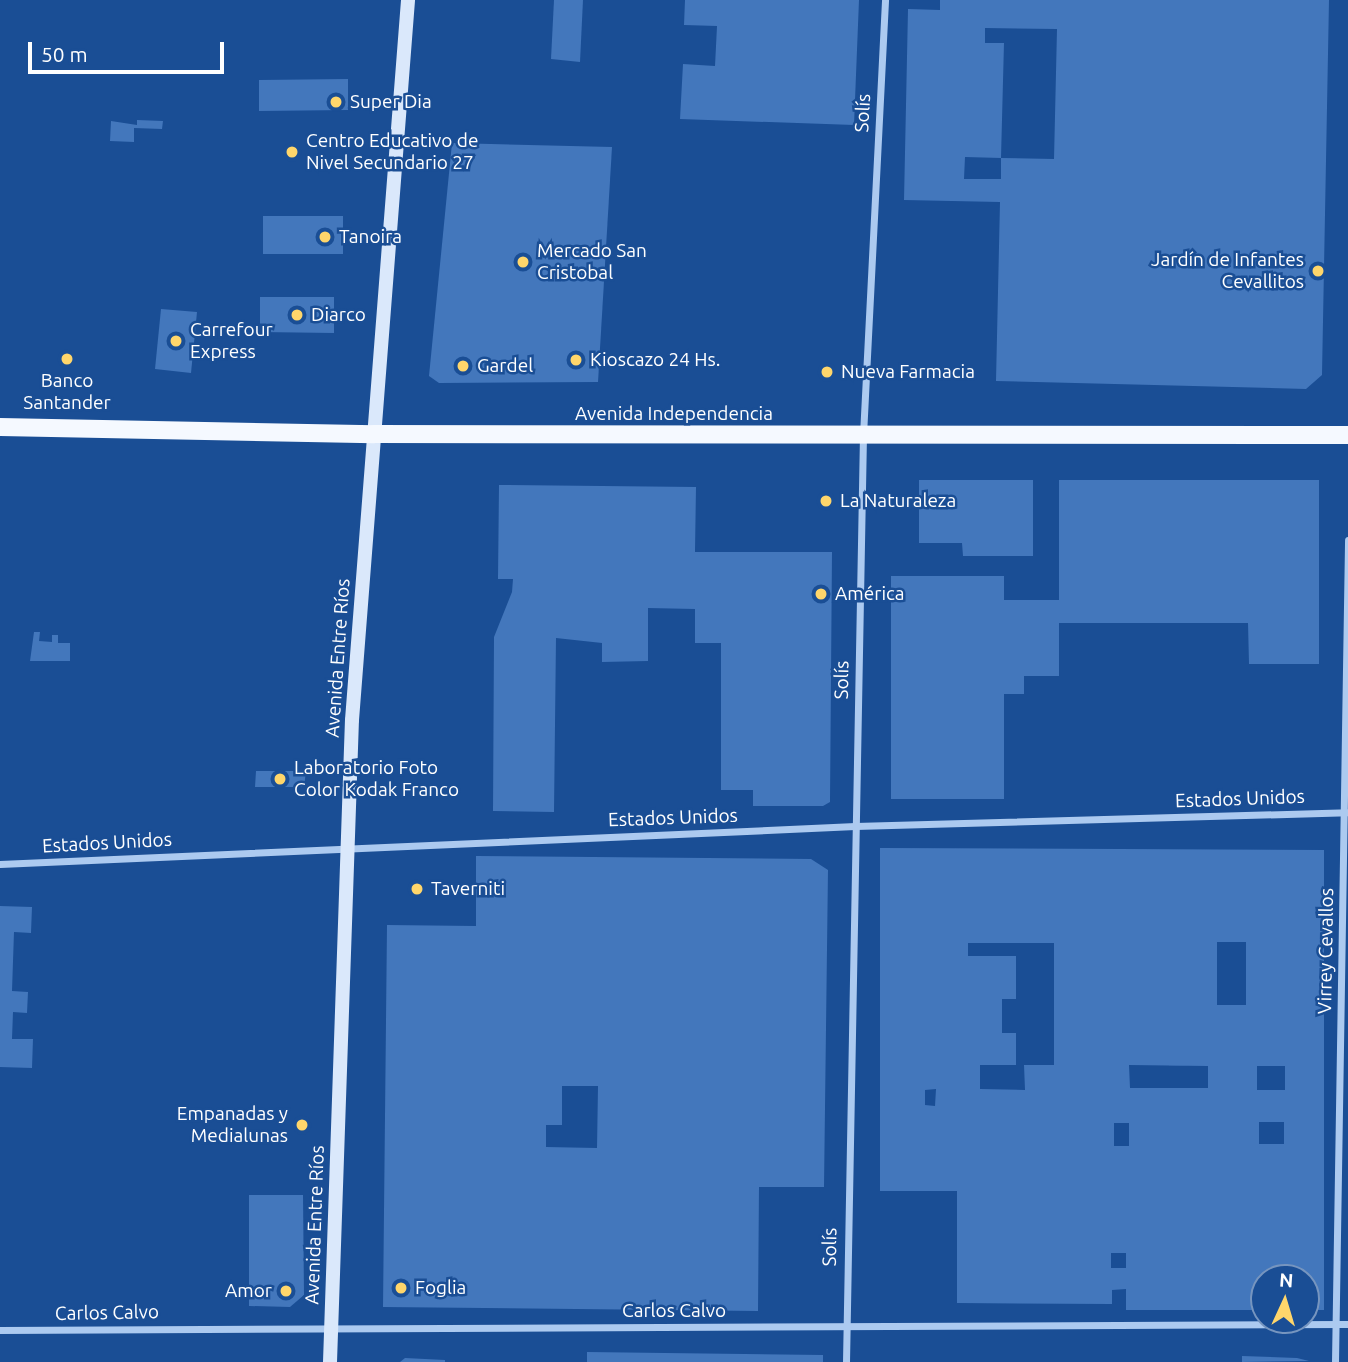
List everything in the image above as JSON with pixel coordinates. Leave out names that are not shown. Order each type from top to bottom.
[{"type":"main road","name":"Avenida Entre Ríos","points":[[330,1362],[345,846],[408,0]]},
{"type":"main road","name":"Avenida Independencia","points":[[0,427],[374,434],[1348,435]]},
{"type":"street","name":"Solís","points":[[846,1362],[844,1327],[863,435],[885,0]]},
{"type":"street","name":"Virrey Cevallos","points":[[1335,1362],[1346,812],[1348,540]]},
{"type":"street","name":"Estados Unidos","points":[[0,864],[345,846],[855,826],[1346,812]]},
{"type":"street","name":"Carlos Calvo","points":[[0,1330],[331,1326],[1348,1324]]},
{"type":"building","points":[[554,0],[583,0],[580,62],[551,59]]},
{"type":"building","points":[[685,0],[859,0],[854,125],[680,119],[683,64],[715,66],[717,26],[684,25]]},
{"type":"building","points":[[940,0],[1329,0],[1322,375],[1306,389],[996,381],[1000,202],[904,200],[908,9],[940,10]],"holes":[[[985,28],[1057,29],[1054,159],[1001,158],[1004,43],[985,43]],[[965,157],[1001,158],[1001,179],[964,179]]]},
{"type":"building","points":[[348,79],[348,110],[259,111],[259,80]]},
{"type":"building","points":[[137,120],[163,121],[162,129],[134,128],[134,142],[110,141],[111,121],[137,125]]},
{"type":"building","name":"Mercado San Cristobal","points":[[452,143],[612,147],[598,382],[439,383],[429,376]]},
{"type":"building","points":[[263,216],[343,216],[343,254],[263,254]]},
{"type":"building","name":"Diarco","points":[[260,297],[334,297],[334,333],[260,332]]},
{"type":"building","name":"Carrefour Express","points":[[161,309],[197,312],[191,373],[155,369]]},
{"type":"building","points":[[919,480],[1033,480],[1033,556],[963,556],[962,543],[919,543]]},
{"type":"building","points":[[1059,480],[1319,480],[1319,664],[1249,664],[1248,623],[1059,623],[1059,676],[1024,676],[1024,694],[1004,694],[1004,799],[891,799],[891,576],[1004,576],[1004,600],[1059,600]]},
{"type":"building","points":[[499,485],[696,487],[695,552],[832,552],[830,802],[823,806],[753,806],[753,790],[721,790],[721,643],[695,643],[695,609],[648,608],[648,661],[602,662],[602,643],[556,638],[554,812],[493,811],[494,637],[512,592],[513,579],[498,579]]},
{"type":"building","points":[[34,632],[40,632],[39,641],[52,642],[52,635],[58,635],[58,643],[70,643],[70,661],[30,661]]},
{"type":"building","name":"Laboratorio Foto Color Kodak Franco","points":[[256,771],[306,771],[304,787],[255,787]]},
{"type":"building","points":[[880,848],[1324,850],[1324,1310],[1320,1310],[1320,1264],[1250,1264],[1250,1310],[1126,1310],[1126,1289],[1112,1290],[1112,1304],[957,1303],[957,1191],[880,1191]],"holes":[[[1217,942],[1246,942],[1246,1005],[1217,1005]],[[968,943],[1054,943],[1054,1065],[1024,1065],[1025,1090],[980,1089],[980,1065],[1016,1065],[1016,1033],[1002,1033],[1002,999],[1016,999],[1016,956],[968,956]],[[1129,1065],[1208,1066],[1208,1088],[1130,1088]],[[1257,1066],[1285,1066],[1285,1090],[1257,1090]],[[936,1089],[935,1106],[925,1105],[925,1090]],[[1259,1122],[1284,1122],[1284,1144],[1259,1144]],[[1114,1123],[1129,1123],[1129,1146],[1114,1146]],[[1111,1253],[1126,1253],[1126,1268],[1111,1268]]]},
{"type":"building","points":[[476,856],[811,859],[828,870],[824,1187],[759,1187],[758,1311],[383,1307],[387,925],[476,926]],"holes":[[[562,1086],[598,1086],[597,1148],[546,1147],[546,1125],[562,1125]]]},
{"type":"building","points":[[0,906],[32,907],[31,933],[14,932],[12,991],[28,992],[27,1013],[13,1012],[12,1039],[33,1039],[32,1068],[0,1067]]},
{"type":"building","points":[[249,1195],[303,1195],[304,1295],[290,1307],[249,1306]]},
{"type":"building","points":[[587,1352],[823,1355],[823,1362],[587,1362]]},
{"type":"building","points":[[1242,1356],[1297,1358],[1309,1361],[1242,1362]]},
{"type":"building","points":[[405,1358],[445,1360],[445,1362],[400,1362]]},
{"type":"place","name":"Super Dia","points":[[336,102]]},
{"type":"place","name":"Centro Educativo de Nivel Secundario 27","points":[[292,152]]},
{"type":"place","name":"Tanoira","points":[[325,237]]},
{"type":"place","name":"Mercado San Cristobal","points":[[523,262]]},
{"type":"place","name":"Jardín de Infantes Cevallitos","points":[[1318,271]]},
{"type":"place","name":"Diarco","points":[[297,315]]},
{"type":"place","name":"Carrefour Express","points":[[176,341]]},
{"type":"place","name":"Banco Santander","points":[[67,359]]},
{"type":"place","name":"Kioscazo 24 Hs.","points":[[576,360]]},
{"type":"place","name":"Gardel","points":[[463,366]]},
{"type":"place","name":"Nueva Farmacia","points":[[827,372]]},
{"type":"place","name":"La Naturaleza","points":[[826,501]]},
{"type":"place","name":"América","points":[[821,594]]},
{"type":"place","name":"Laboratorio Foto Color Kodak Franco","points":[[280,779]]},
{"type":"place","name":"Taverniti","points":[[417,889]]},
{"type":"place","name":"Empanadas y Medialunas","points":[[302,1125]]},
{"type":"place","name":"Foglia","points":[[401,1288]]},
{"type":"place","name":"Amor","points":[[286,1291]]}]
